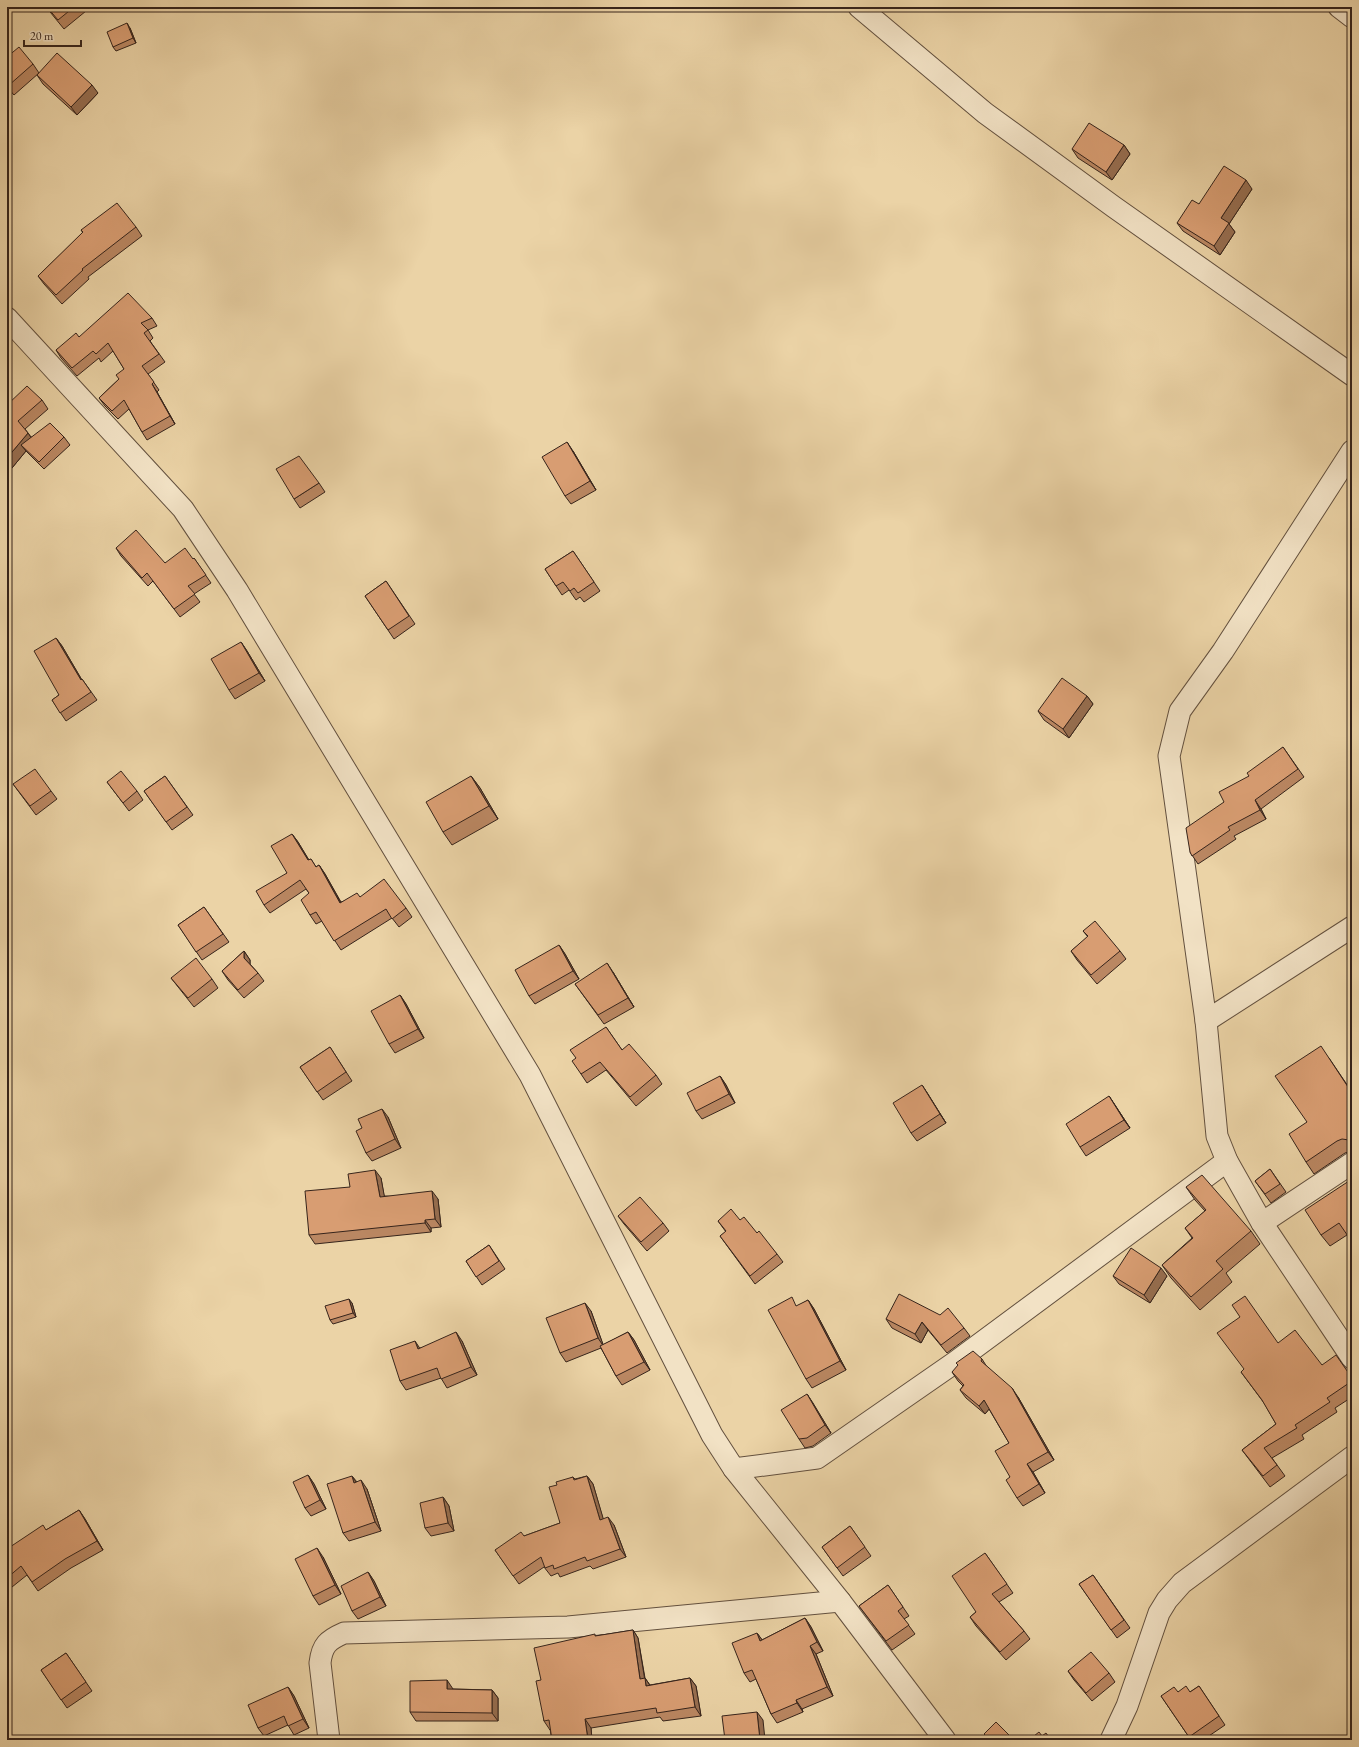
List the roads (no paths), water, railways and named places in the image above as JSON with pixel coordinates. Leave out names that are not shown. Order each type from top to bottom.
[{"type":"street","points":[[859,7],[986,113],[1121,212],[1352,375]]},
{"type":"street","points":[[1339,7],[1352,17]]},
{"type":"street","points":[[7,318],[183,509],[237,590],[530,1075],[712,1435],[734,1469],[840,1601],[945,1740]]},
{"type":"street","points":[[1352,451],[1223,651],[1180,711],[1169,756],[1206,1021],[1217,1136],[1227,1161],[1262,1223],[1352,1358]]},
{"type":"street","points":[[1206,1021],[1352,927]]},
{"type":"street","points":[[734,1469],[817,1458],[954,1363],[1227,1161]]},
{"type":"street","points":[[1262,1223],[1352,1163]]},
{"type":"street","points":[[1111,1740],[1127,1706],[1159,1613],[1167,1600],[1182,1583],[1352,1457]]},
{"type":"street","points":[[329,1740],[320,1663],[321,1651],[325,1644],[344,1633],[568,1627],[840,1601]]}]
